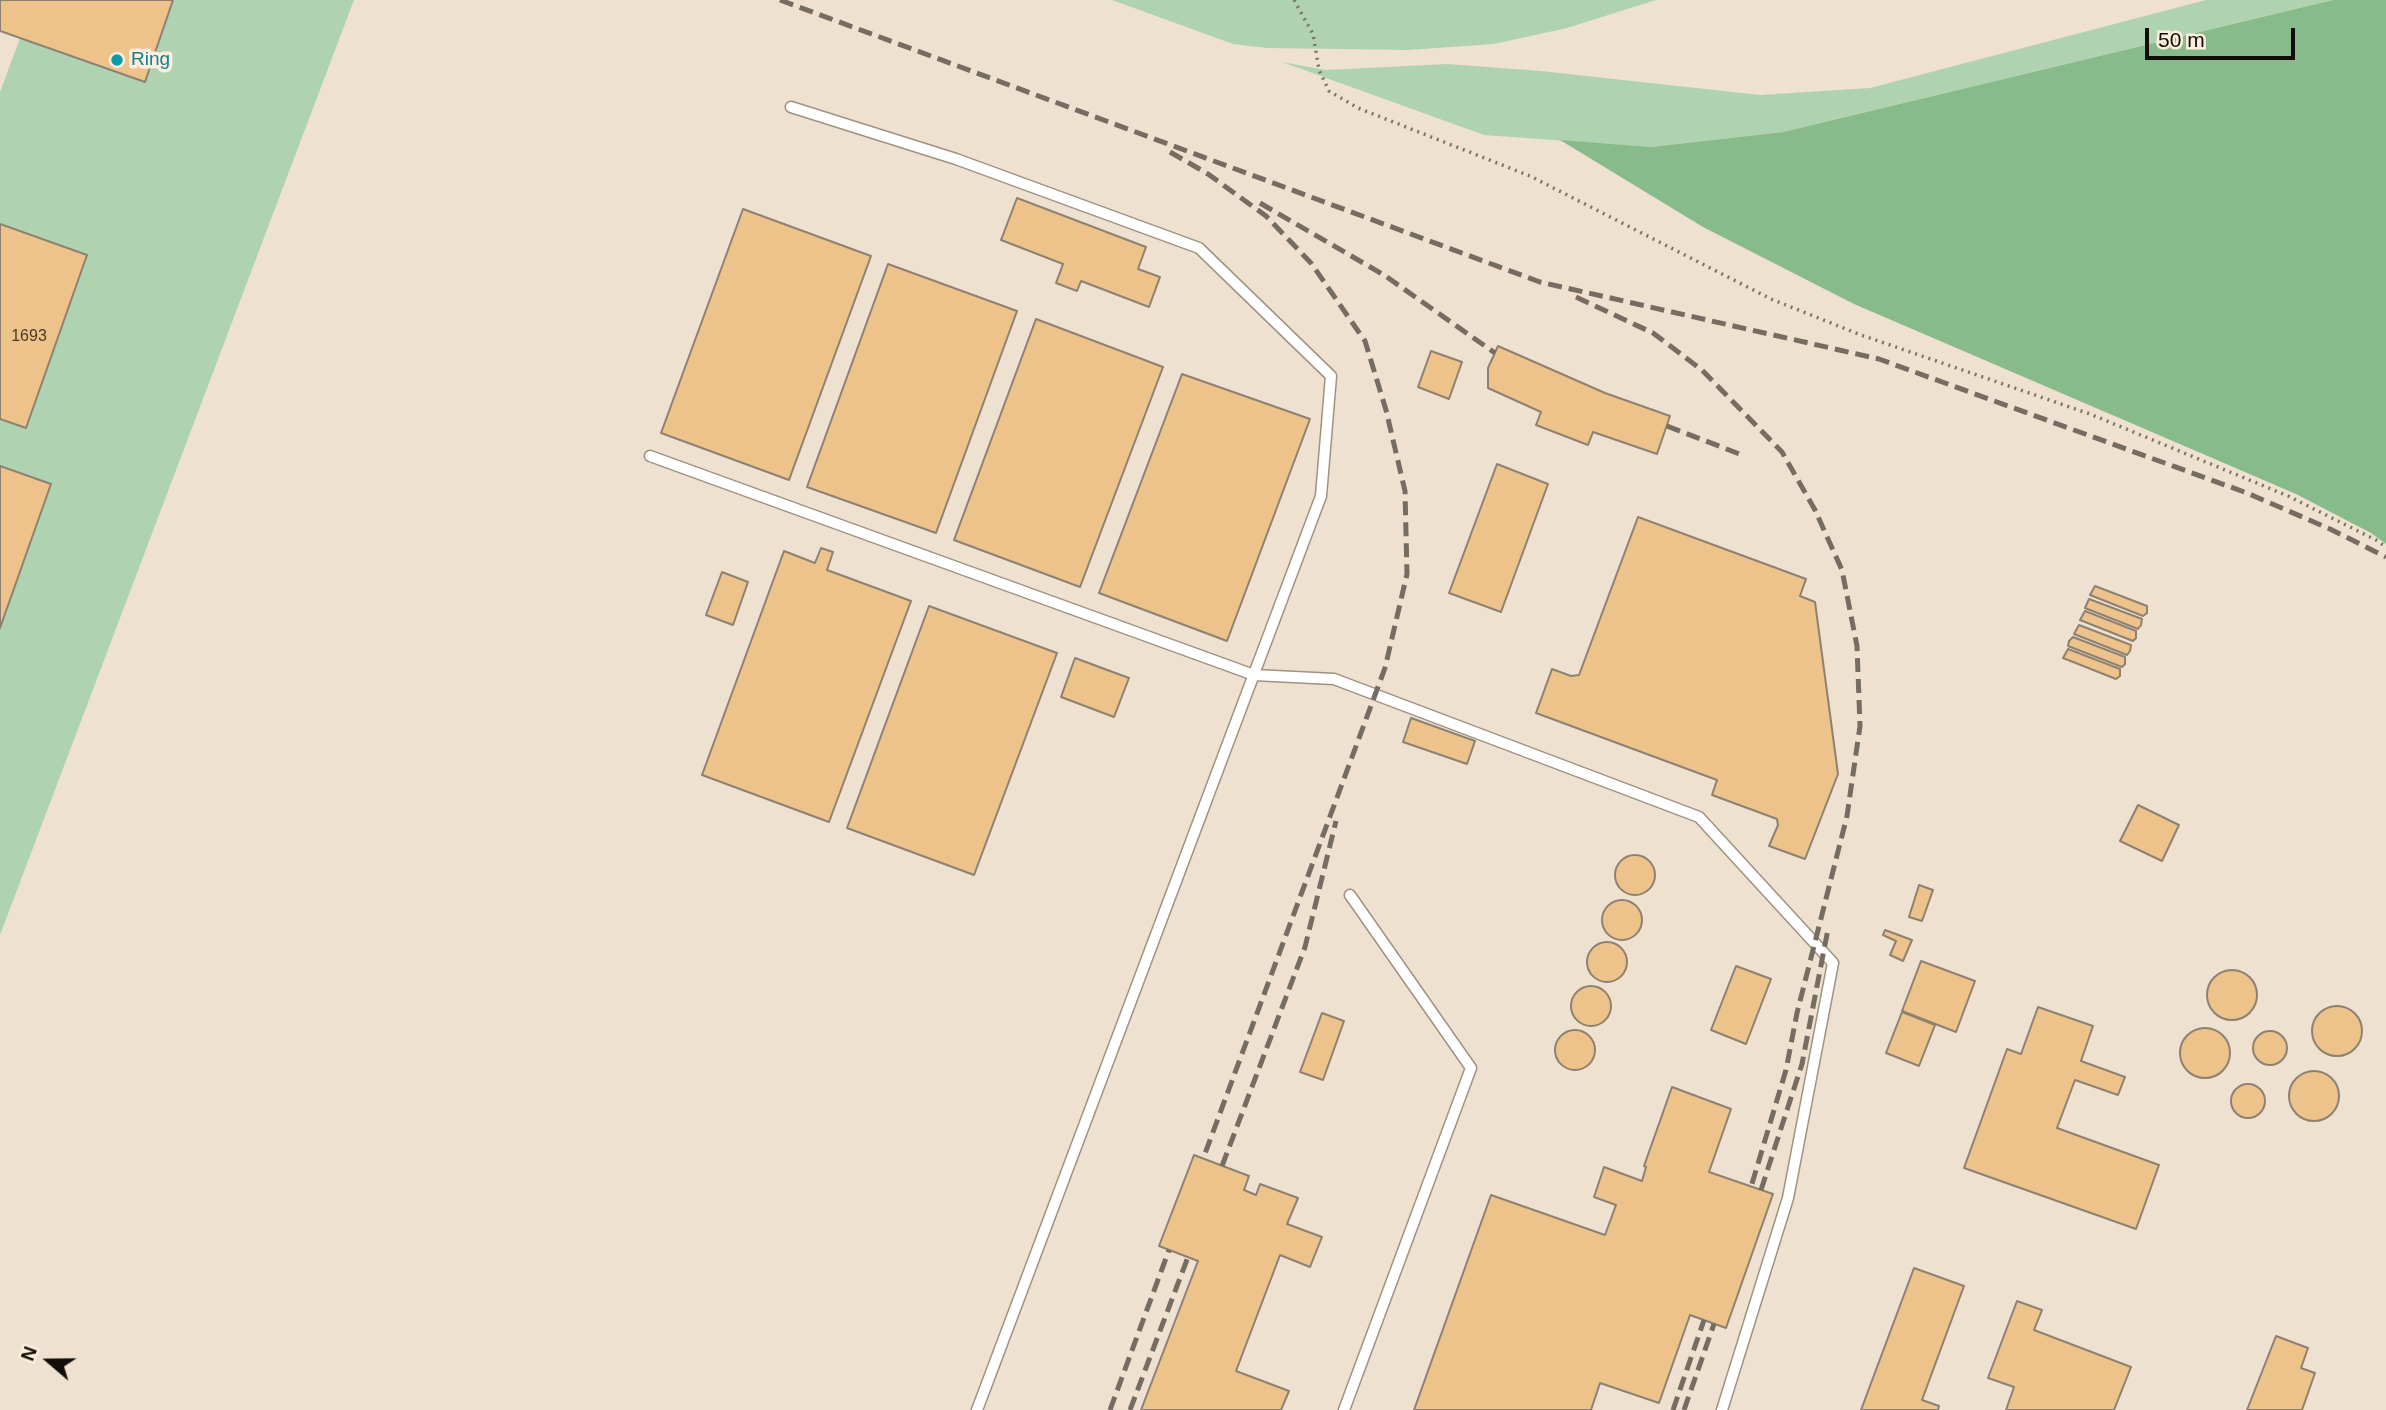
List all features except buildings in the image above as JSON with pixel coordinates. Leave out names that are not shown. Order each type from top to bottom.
[{"type":"lane","points":[[791,107],[956,159],[1199,248],[1331,376],[1321,496],[977,1410]]},
{"type":"lane","points":[[650,456],[1254,675],[1334,679],[1699,817],[1833,962],[1788,1198],[1722,1410]]},
{"type":"lane","points":[[1344,1410],[1471,1068],[1350,895]]},
{"type":"path","points":[[1294,0],[1313,34],[1319,70],[1329,91],[1358,108],[1530,176],[1771,299],[1861,335],[2090,414],[2288,496],[2386,547]]},
{"type":"green space","points":[[173,0],[354,0],[0,935],[0,628],[51,485],[0,466],[0,419],[26,427],[87,255],[0,224],[0,92],[20,38],[144,82]]},
{"type":"green space","points":[[1112,0],[1656,0],[1567,28],[1494,44],[1408,50],[1267,48],[1233,44]]},
{"type":"green space","points":[[2206,0],[2333,0],[1783,132],[1651,147],[1484,135],[1282,62],[1326,70],[1447,64],[1541,71],[1760,95],[1870,88]]},
{"type":"green space","points":[[2333,0],[2386,0],[2386,544],[2371,533],[2296,494],[1854,304],[1703,227],[1560,140],[1651,147],[1783,132]]},
{"type":"railway","points":[[780,0],[1540,282],[1879,359],[2247,493],[2386,557]]},
{"type":"railway","points":[[1170,152],[1208,174],[1266,216],[1311,263],[1365,341],[1386,410],[1405,491],[1407,574],[1385,668],[1203,1159]]},
{"type":"railway","points":[[1260,203],[1384,275],[1495,353]]},
{"type":"railway","points":[[1576,297],[1653,333],[1702,370],[1782,452],[1815,510],[1842,570],[1857,646],[1860,726],[1847,816],[1797,1013],[1786,1070],[1751,1187]]},
{"type":"railway","points":[[1667,426],[1742,455]]},
{"type":"railway","points":[[1222,1166],[1305,947],[1336,821]]},
{"type":"railway","points":[[1761,1190],[1802,1064],[1828,929]]},
{"type":"railway","points":[[1110,1410],[1169,1250]]},
{"type":"railway","points":[[1130,1410],[1188,1257]]},
{"type":"railway","points":[[1673,1410],[1704,1320]]},
{"type":"railway","points":[[1684,1410],[1714,1324]]},
{"type":"place","name":"Ring","points":[[117,60]]}]
